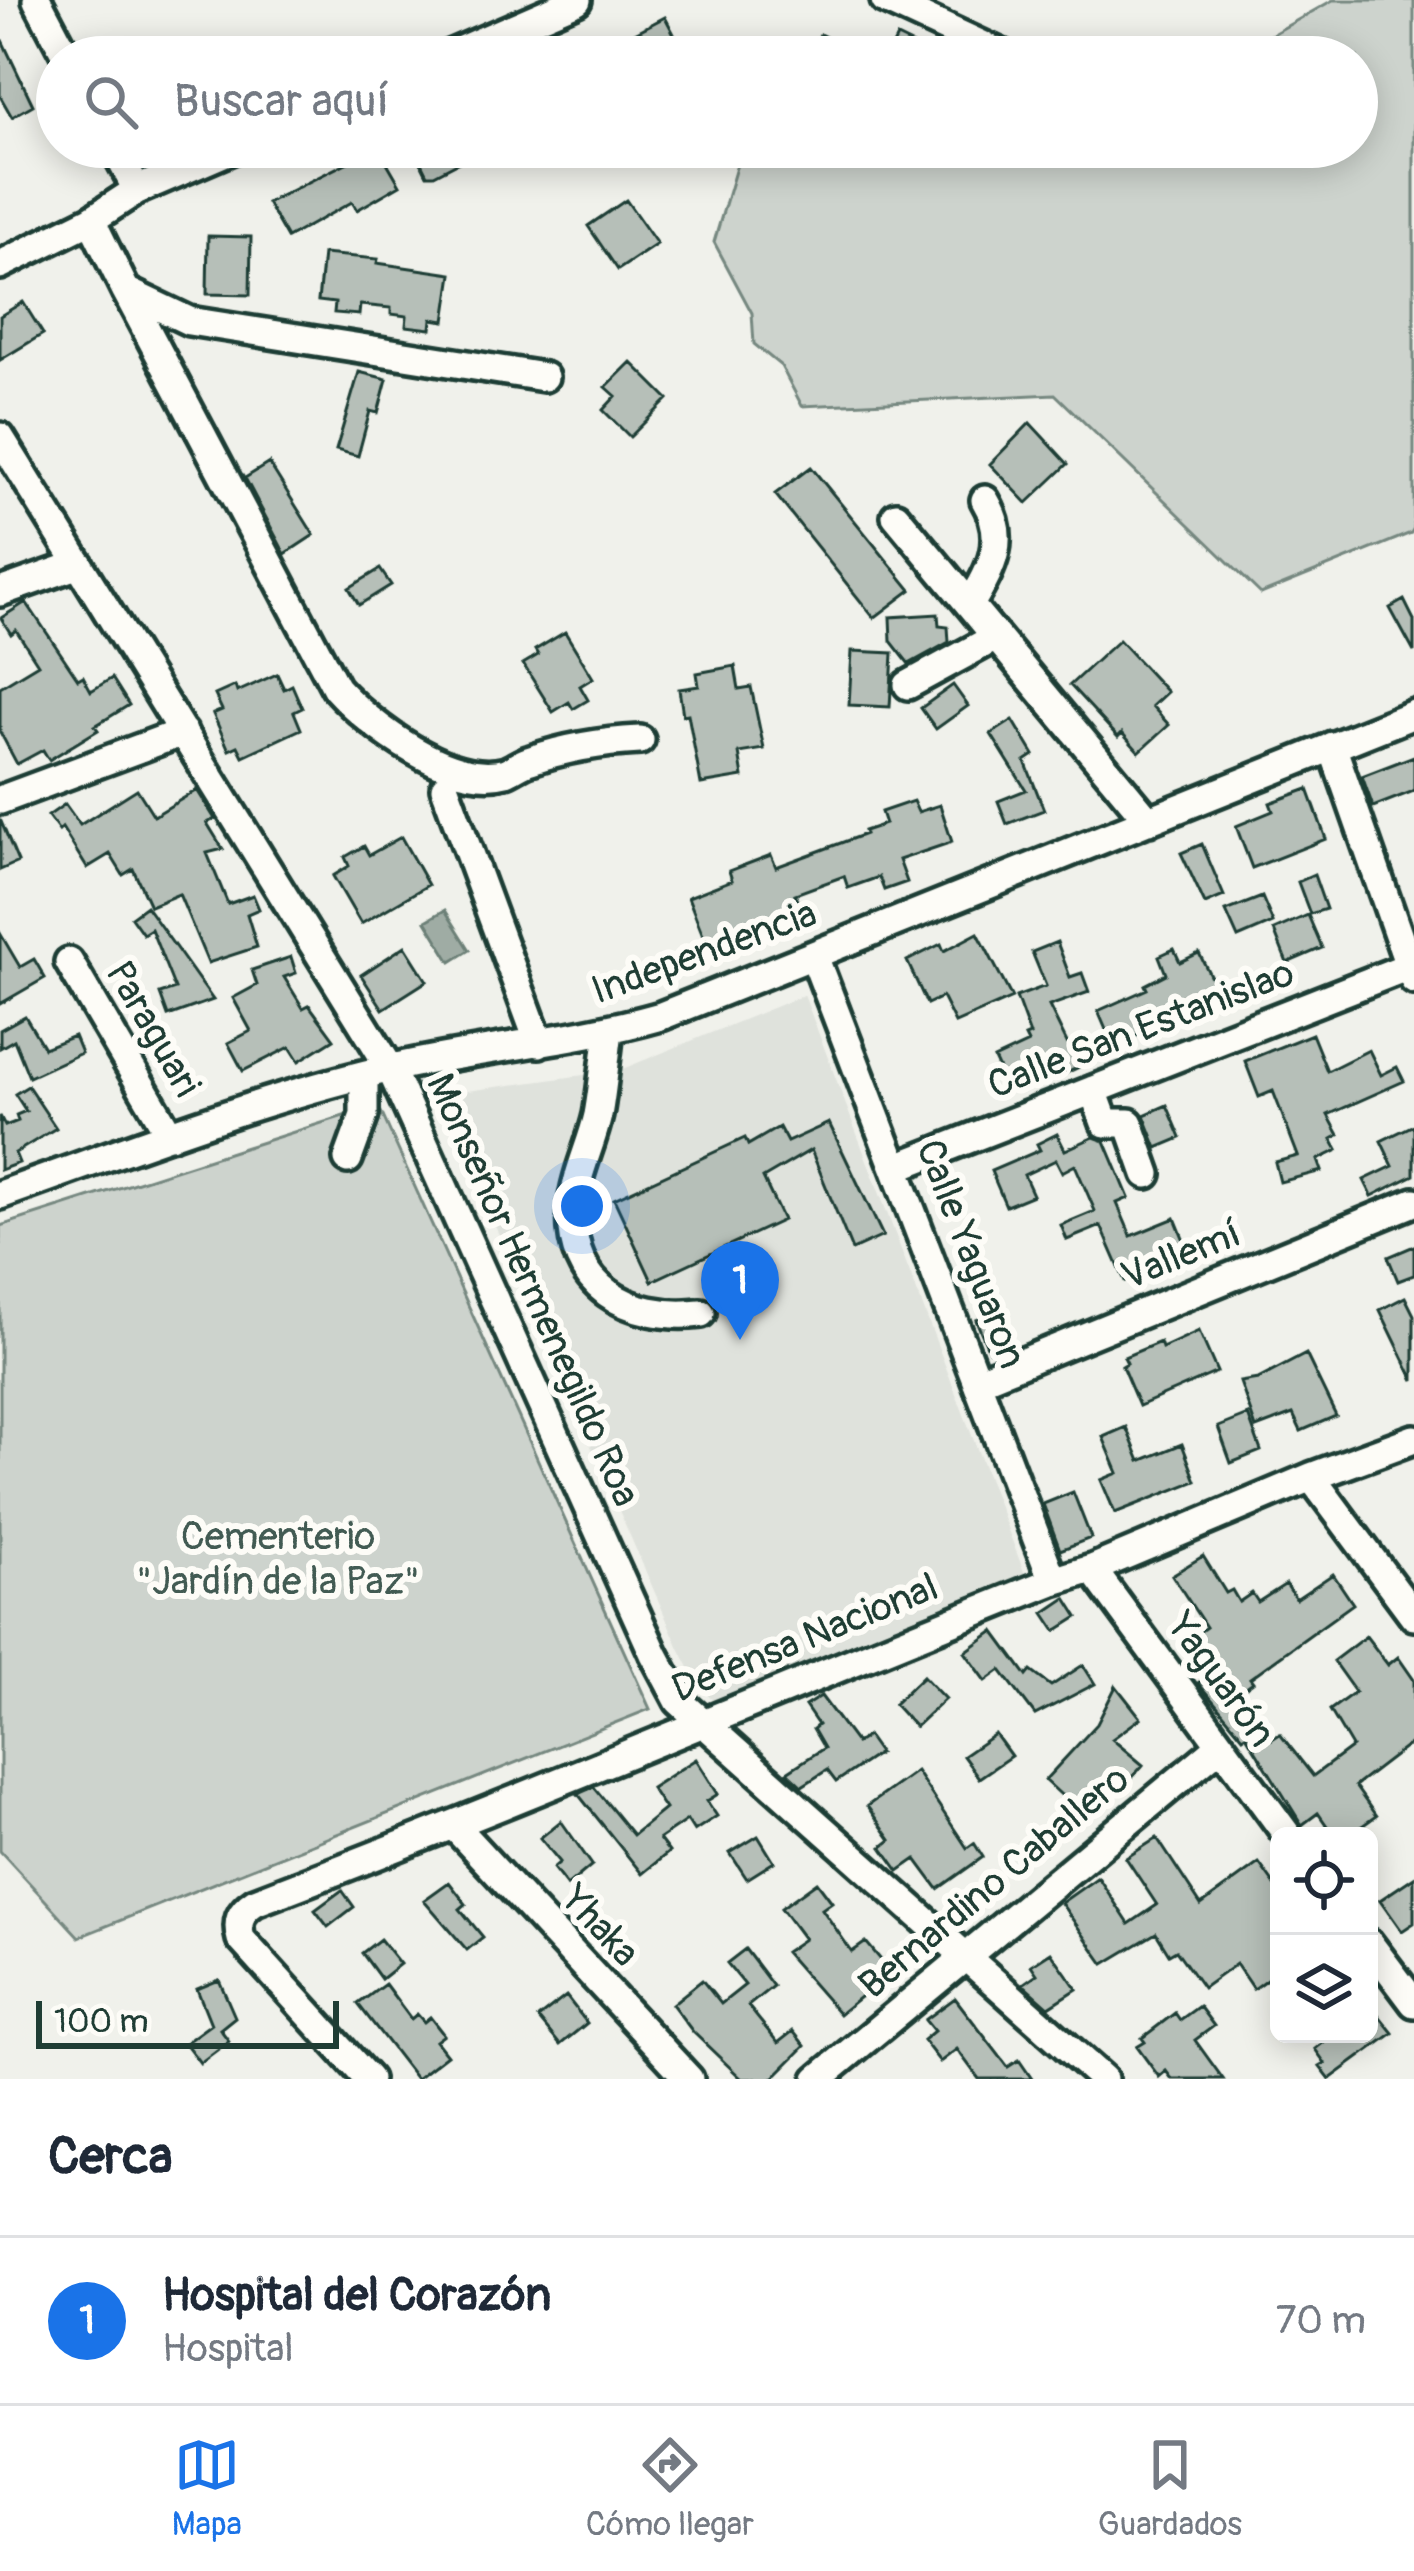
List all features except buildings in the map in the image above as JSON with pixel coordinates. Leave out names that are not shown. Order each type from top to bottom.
[{"type":"street","points":[[37,0],[56,36]]},
{"type":"street","points":[[494,36],[577,0]]},
{"type":"street","points":[[885,0],[963,36]]},
{"type":"street","points":[[125,168],[137,190]]},
{"type":"street","points":[[0,265],[91,220],[137,190],[188,168]]},
{"type":"street","points":[[91,220],[337,688],[349,701],[422,755],[474,773],[506,772],[526,761],[594,742],[640,740]]},
{"type":"street","points":[[126,291],[189,321],[544,377]]},
{"type":"street","name":"Monseñor Hermenegildo Roa","points":[[0,436],[183,732],[377,1071],[680,1701],[1103,2079]]},
{"type":"street","points":[[970,604],[987,578],[997,539],[997,520],[985,500]]},
{"type":"street","points":[[896,516],[1149,820]]},
{"type":"street","points":[[0,592],[79,564]]},
{"type":"street","points":[[908,685],[996,637]]},
{"type":"street","name":"Independencia","points":[[0,1196],[277,1096],[377,1071],[609,1031],[661,1016],[1414,713]]},
{"type":"street","points":[[0,800],[183,732]]},
{"type":"street","points":[[1332,746],[1412,970]]},
{"type":"street","points":[[445,788],[539,1043]]},
{"type":"street","name":"Calle Yaguaron","points":[[814,956],[1053,1581]]},
{"type":"street","name":"Paraguari","points":[[69,962],[170,1135]]},
{"type":"street","name":"Calle San Estanislao","points":[[897,1167],[1412,970]]},
{"type":"street","points":[[609,1031],[597,1119],[581,1160],[573,1205],[573,1243],[591,1279],[613,1299],[667,1317],[701,1313]]},
{"type":"street","points":[[348,1159],[377,1071]]},
{"type":"street","points":[[1093,1090],[1105,1123],[1129,1123],[1147,1174]]},
{"type":"street","name":"Vallemí","points":[[977,1381],[1414,1202]]},
{"type":"street","name":"Defensa Nacional","points":[[368,2079],[241,1939],[237,1926],[242,1911],[700,1721],[1053,1581],[1092,1570],[1414,1438]]},
{"type":"street","points":[[1311,1477],[1414,1616]]},
{"type":"street","name":"Yaguarón","points":[[1092,1570],[1281,1827]]},
{"type":"street","name":"Bernardino Caballero","points":[[818,2079],[1220,1746]]},
{"type":"street","name":"Yhaka","points":[[454,1826],[689,2079]]},
{"type":"street","points":[[1378,1955],[1414,2003]]},
{"type":"shaded area","points":[[445,910],[470,950],[451,962],[426,921]]},
{"type":"shaded area","points":[[804,995],[1029,1585],[718,1706],[698,1685],[679,1648],[438,1095],[620,1070]]},
{"type":"green space","points":[[1333,0],[1414,0],[1411,533],[1261,594],[1055,394],[802,406],[781,366],[754,344],[752,313],[714,242],[736,168],[1378,168],[1378,36],[1269,36]]},
{"type":"green space","name":"Cementerio \"Jardín de la Paz\"","points":[[378,1105],[650,1709],[79,1937],[0,1851],[0,1226]]},
{"type":"place","name":"Hospital del Corazón","points":[[740,1340]]}]
